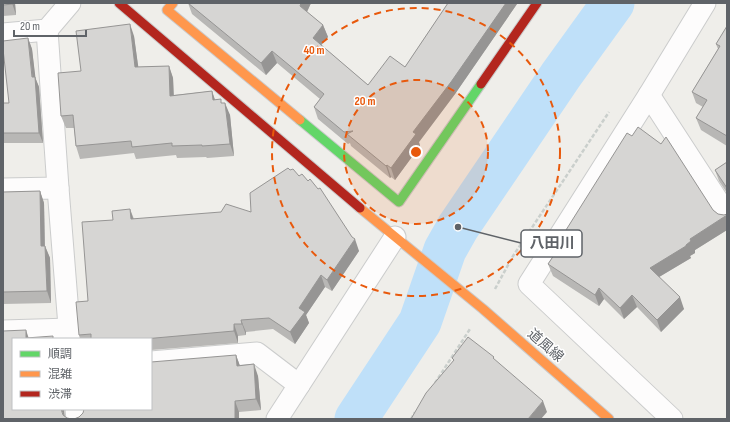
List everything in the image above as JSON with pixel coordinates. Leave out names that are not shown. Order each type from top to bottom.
[{"type":"street","points":[[3,34],[47,30],[70,3]]},
{"type":"street","name":"道風線","points":[[118,3],[395,237],[484,309],[609,419]]},
{"type":"street","points":[[173,3],[167,10],[399,202],[537,3]]},
{"type":"street","points":[[672,419],[529,284],[650,95],[705,3]]},
{"type":"street","points":[[3,331],[70,334],[47,30]]},
{"type":"street","points":[[650,95],[727,215]]},
{"type":"street","points":[[3,189],[58,188]]},
{"type":"street","points":[[277,419],[395,237]]},
{"type":"street","points":[[152,362],[257,353],[299,385]]},
{"type":"path","points":[[432,387],[484,309],[513,256],[611,109]]},
{"type":"path","points":[[411,419],[419,406]]},
{"type":"building","points":[[3,3],[12,3],[13,4],[3,5]]},
{"type":"building","points":[[188,3],[301,3],[300,6],[323,25],[313,38],[368,85],[390,56],[405,67],[448,3],[506,3],[451,82],[413,132],[416,134],[391,168],[387,165],[386,166],[347,134],[353,131],[344,132],[314,107],[324,94],[272,51],[261,63]]},
{"type":"building","points":[[130,24],[135,67],[169,66],[170,96],[212,91],[213,100],[221,99],[221,103],[225,103],[230,144],[172,146],[172,143],[132,147],[131,141],[76,146],[73,115],[61,116],[58,73],[81,71],[76,31]]},
{"type":"building","points":[[727,26],[727,136],[696,118],[707,100],[692,92],[720,46],[716,44]]},
{"type":"building","points":[[28,38],[32,77],[35,77],[39,133],[3,133],[3,103],[9,103],[3,41]]},
{"type":"building","points":[[638,127],[661,144],[666,137],[713,210],[718,214],[727,214],[690,239],[691,241],[686,246],[650,268],[680,297],[657,320],[632,295],[620,308],[599,288],[595,295],[548,264],[569,233],[566,230],[627,133],[632,136]]},
{"type":"building","points":[[727,162],[727,188],[715,170]]},
{"type":"building","points":[[288,168],[290,170],[293,169],[299,176],[302,174],[308,181],[310,179],[318,189],[320,188],[352,237],[355,239],[327,280],[321,275],[299,308],[305,312],[290,332],[269,318],[241,320],[242,324],[234,324],[234,331],[152,338],[91,338],[91,334],[79,335],[76,302],[88,301],[82,222],[113,220],[112,211],[130,209],[131,219],[221,212],[226,204],[251,212],[250,193]]},
{"type":"building","points":[[40,191],[41,246],[45,246],[47,291],[3,292],[3,192]]},
{"type":"building","points":[[26,330],[26,338],[12,338],[12,410],[61,410],[63,415],[72,419],[3,419],[3,331]]},
{"type":"building","points":[[53,336],[53,338],[26,338]]},
{"type":"building","points":[[468,337],[494,357],[493,358],[543,401],[528,419],[411,419],[426,393],[454,360],[452,358]]},
{"type":"building","points":[[236,355],[237,366],[254,364],[256,399],[235,401],[235,419],[74,419],[79,417],[84,410],[152,410],[152,362]]},
{"type":"waterway","points":[[356,419],[420,322],[445,250],[458,227],[561,75],[613,3]]},
{"type":"traffic: fast","points":[[300,120],[399,202],[481,84]]},
{"type":"traffic: slow","points":[[173,3],[167,10],[300,120]]},
{"type":"traffic: slow","points":[[360,208],[483,309],[609,419]]},
{"type":"traffic: jam","points":[[119,3],[360,208]]},
{"type":"traffic: jam","points":[[481,84],[537,3]]},
{"type":"place","name":"八田川","points":[[458,227]]}]
